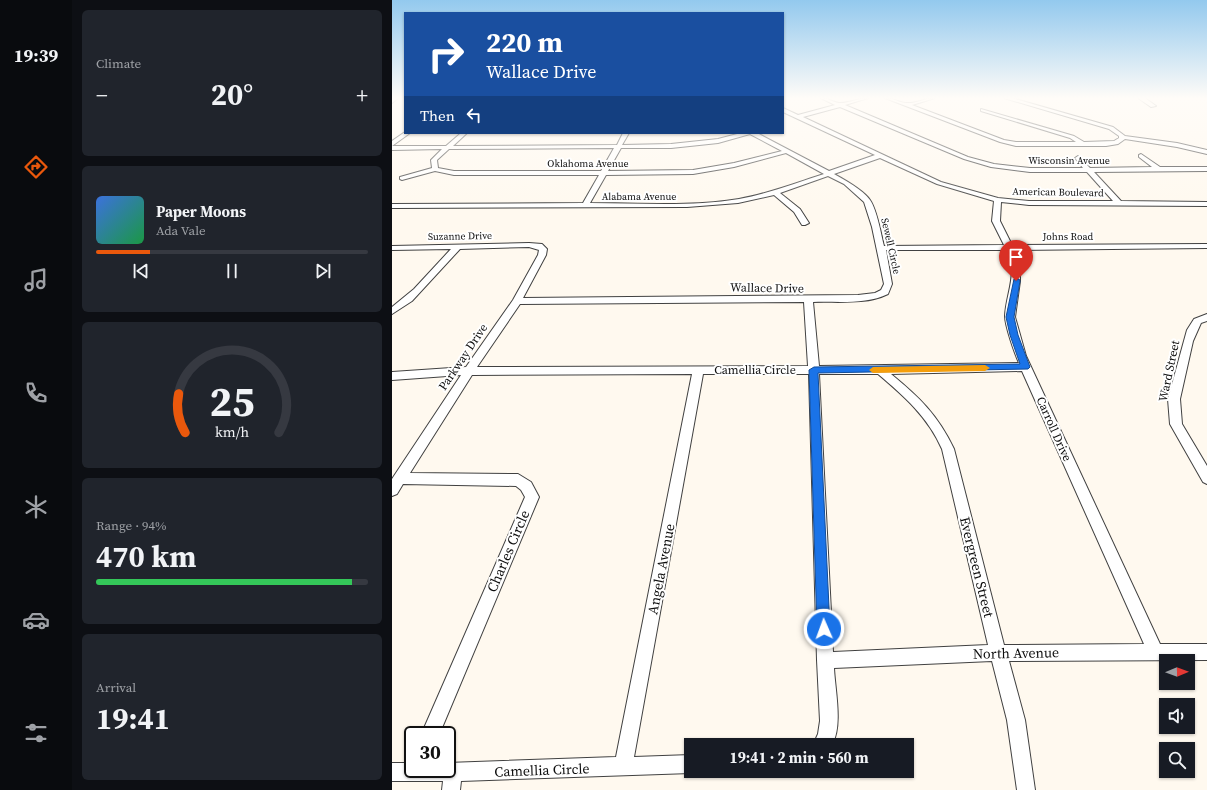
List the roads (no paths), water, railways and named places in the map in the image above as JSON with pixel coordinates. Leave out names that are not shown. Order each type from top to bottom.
[{"type":"street","points":[[392,144],[405,135]]},
{"type":"street","points":[[402,178],[435,169],[434,160],[462,135]]},
{"type":"street","points":[[585,206],[602,173],[625,135]]},
{"type":"street","points":[[392,148],[618,147],[699,144],[742,135]]},
{"type":"street","name":"Sewell Circle","points":[[757,135],[846,183],[867,201],[874,222],[888,279],[885,292],[877,296],[858,298],[808,300]]},
{"type":"street","name":"American Boulevard","points":[[834,135],[940,183],[998,200],[1029,203],[1207,204]]},
{"type":"street","name":"Wisconsin Avenue","points":[[913,135],[979,162],[1016,170],[1207,169]]},
{"type":"street","points":[[987,135],[1009,143],[1027,145],[1084,145],[1116,143],[1122,137],[1177,145],[1207,152]]},
{"type":"street","points":[[1068,135],[1084,145]]},
{"type":"street","name":"Oklahoma Avenue","points":[[435,169],[454,174],[679,173],[706,171],[739,165],[788,151]]},
{"type":"street","name":"Alabama Avenue","points":[[392,206],[585,206],[688,205],[723,203],[743,200],[775,192],[878,156]]},
{"type":"street","points":[[1141,156],[1159,170]]},
{"type":"street","points":[[1078,158],[1119,204]]},
{"type":"street","points":[[775,192],[797,211],[805,223]]},
{"type":"street","name":"Carroll Drive","points":[[998,200],[996,221],[1016,263],[1016,281],[1010,317],[1014,335],[1025,367],[1155,651]]},
{"type":"street","name":"Suzanne Drive","points":[[392,248],[457,248],[529,245]]},
{"type":"street","name":"Parkway Drive","points":[[392,490],[469,371],[517,301],[542,255],[543,249],[539,246],[529,245]]},
{"type":"street","name":"Johns Road","points":[[881,248],[1207,246]]},
{"type":"street","points":[[392,311],[415,292],[457,248]]},
{"type":"street","name":"Wallace Drive","points":[[517,301],[808,300],[814,370]]},
{"type":"street","name":"Ward Street","points":[[1207,317],[1198,321],[1192,330],[1174,399],[1176,424],[1207,478]]},
{"type":"street","points":[[826,738],[830,721],[825,660],[814,370],[1025,367]]},
{"type":"street","name":"Camellia Circle","points":[[392,376],[469,371],[814,370]]},
{"type":"street","name":"Evergreen Street","points":[[880,370],[926,410],[943,436],[948,449],[998,653],[1008,683],[1019,737],[1026,790]]},
{"type":"street","name":"Angela Avenue","points":[[623,767],[698,371]]},
{"type":"street","name":"Charles Circle","points":[[400,478],[518,480],[526,486],[532,497],[434,726]]},
{"type":"street","name":"North Avenue","points":[[825,660],[998,653],[1155,651],[1207,652]]},
{"type":"street","name":"Camellia Circle","points":[[442,778],[452,781],[623,767],[684,764]]},
{"type":"street","name":"Camellia Circle","points":[[392,772],[404,771]]}]
